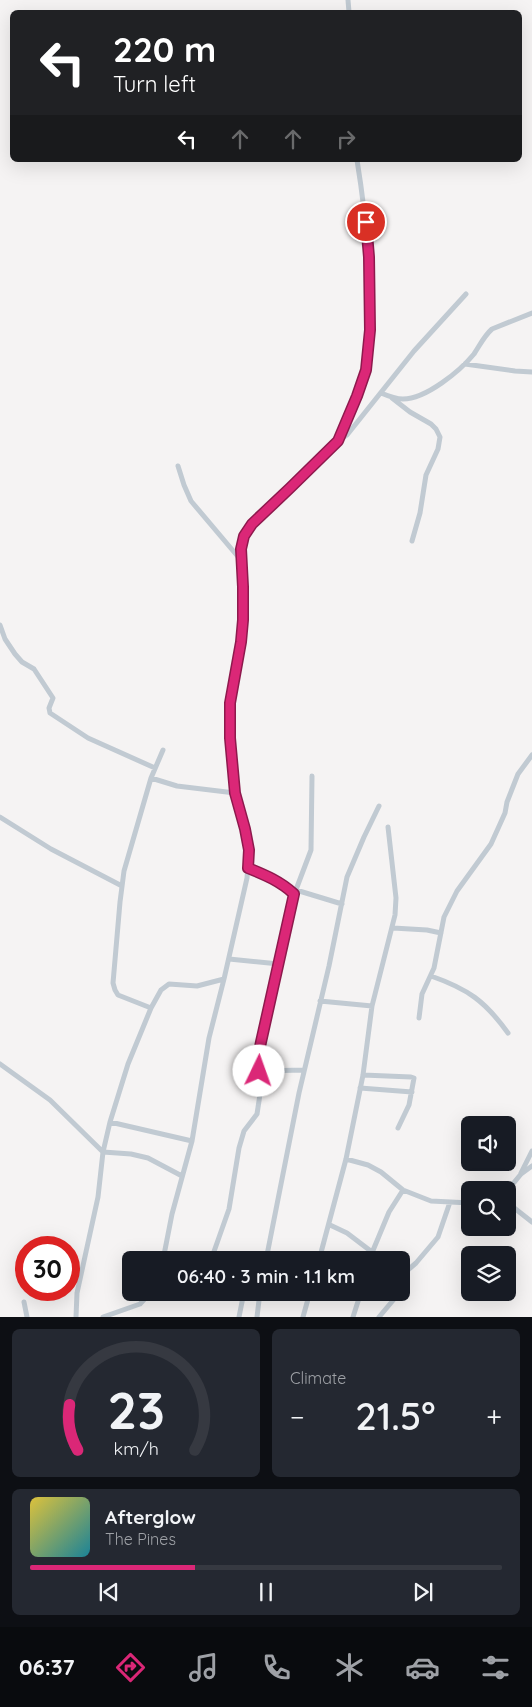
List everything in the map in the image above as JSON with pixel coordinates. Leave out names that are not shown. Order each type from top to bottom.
[{"type":"street","points":[[338,441],[366,370],[370,330],[369,257],[357,162]]},
{"type":"street","points":[[165,1251],[172,1214],[192,1140],[209,1038],[230,959],[248,868],[249,850],[235,793],[230,738],[230,703],[243,620],[243,587],[240,559],[244,536],[252,524],[338,441],[347,435],[414,351],[466,294]]},
{"type":"street","points":[[392,398],[404,399],[421,395],[436,387],[465,364],[487,333],[492,329],[532,313]]},
{"type":"street","points":[[465,364],[532,372]]},
{"type":"street","points":[[380,393],[392,398],[410,412],[431,424],[440,437],[438,449],[426,475],[420,513],[412,541]]},
{"type":"street","points":[[178,466],[191,501],[240,559]]},
{"type":"street","points":[[0,624],[5,639],[15,654],[22,662],[34,669],[53,698],[49,708],[50,713],[88,738],[155,768]]},
{"type":"street","points":[[151,1008],[132,999],[121,997],[115,990],[113,983],[122,886],[127,862],[151,778],[163,750]]},
{"type":"street","points":[[419,1018],[422,994],[426,982],[431,976],[444,917],[457,891],[491,844],[505,813],[507,802],[518,774],[532,755]]},
{"type":"street","points":[[215,1251],[228,1209],[244,1131],[256,1114],[261,1086],[257,1062],[261,1042],[295,892],[311,850],[312,776]]},
{"type":"street","points":[[151,778],[177,786],[235,793]]},
{"type":"street","points":[[268,1251],[304,1070],[347,876],[379,806]]},
{"type":"street","points":[[0,817],[51,849],[122,886]]},
{"type":"street","points":[[322,1251],[346,1159],[363,1075],[372,1006],[393,928],[396,898],[388,827]]},
{"type":"street","points":[[248,868],[273,879],[295,892],[342,904]]},
{"type":"street","points":[[393,928],[427,930],[441,933]]},
{"type":"street","points":[[230,959],[279,964]]},
{"type":"street","points":[[431,976],[454,984],[472,995],[486,1006],[508,1033]]},
{"type":"street","points":[[76,1317],[77,1293],[98,1197],[103,1152],[110,1122],[128,1064],[151,1008],[161,990],[169,984],[197,986],[224,979]]},
{"type":"street","points":[[320,1001],[372,1006]]},
{"type":"street","points":[[0,1064],[50,1100],[103,1152],[131,1154],[148,1158],[182,1176]]},
{"type":"street","points":[[259,1071],[304,1070]]},
{"type":"street","points":[[363,1075],[413,1077],[415,1080],[409,1105],[398,1128]]},
{"type":"street","points":[[360,1088],[412,1092]]},
{"type":"street","points":[[110,1122],[192,1140]]},
{"type":"street","points":[[515,1181],[521,1174],[532,1151]]},
{"type":"street","points":[[346,1159],[375,1168],[403,1190],[431,1200],[461,1203]]},
{"type":"street","points":[[521,1174],[532,1166]]},
{"type":"street","points":[[372,1251],[389,1212],[403,1190]]},
{"type":"street","points":[[410,1268],[438,1237],[450,1202]]},
{"type":"street","points":[[516,1209],[532,1222]]},
{"type":"street","points":[[330,1225],[347,1233],[371,1251]]},
{"type":"street","points":[[103,1317],[140,1304],[142,1301]]},
{"type":"street","points":[[239,1317],[242,1301]]},
{"type":"street","points":[[257,1317],[259,1301]]},
{"type":"street","points":[[303,1317],[307,1301]]},
{"type":"street","points":[[353,1317],[358,1301]]},
{"type":"street","points":[[380,1317],[393,1301]]},
{"type":"street","points":[[24,1302],[27,1317]]},
{"type":"route","points":[[259,1071],[257,1062],[294,894],[284,885],[248,868],[249,850],[235,793],[230,738],[230,703],[243,620],[241,549],[244,536],[252,524],[338,441],[357,396],[366,370],[370,330],[369,257],[366,222]]}]
